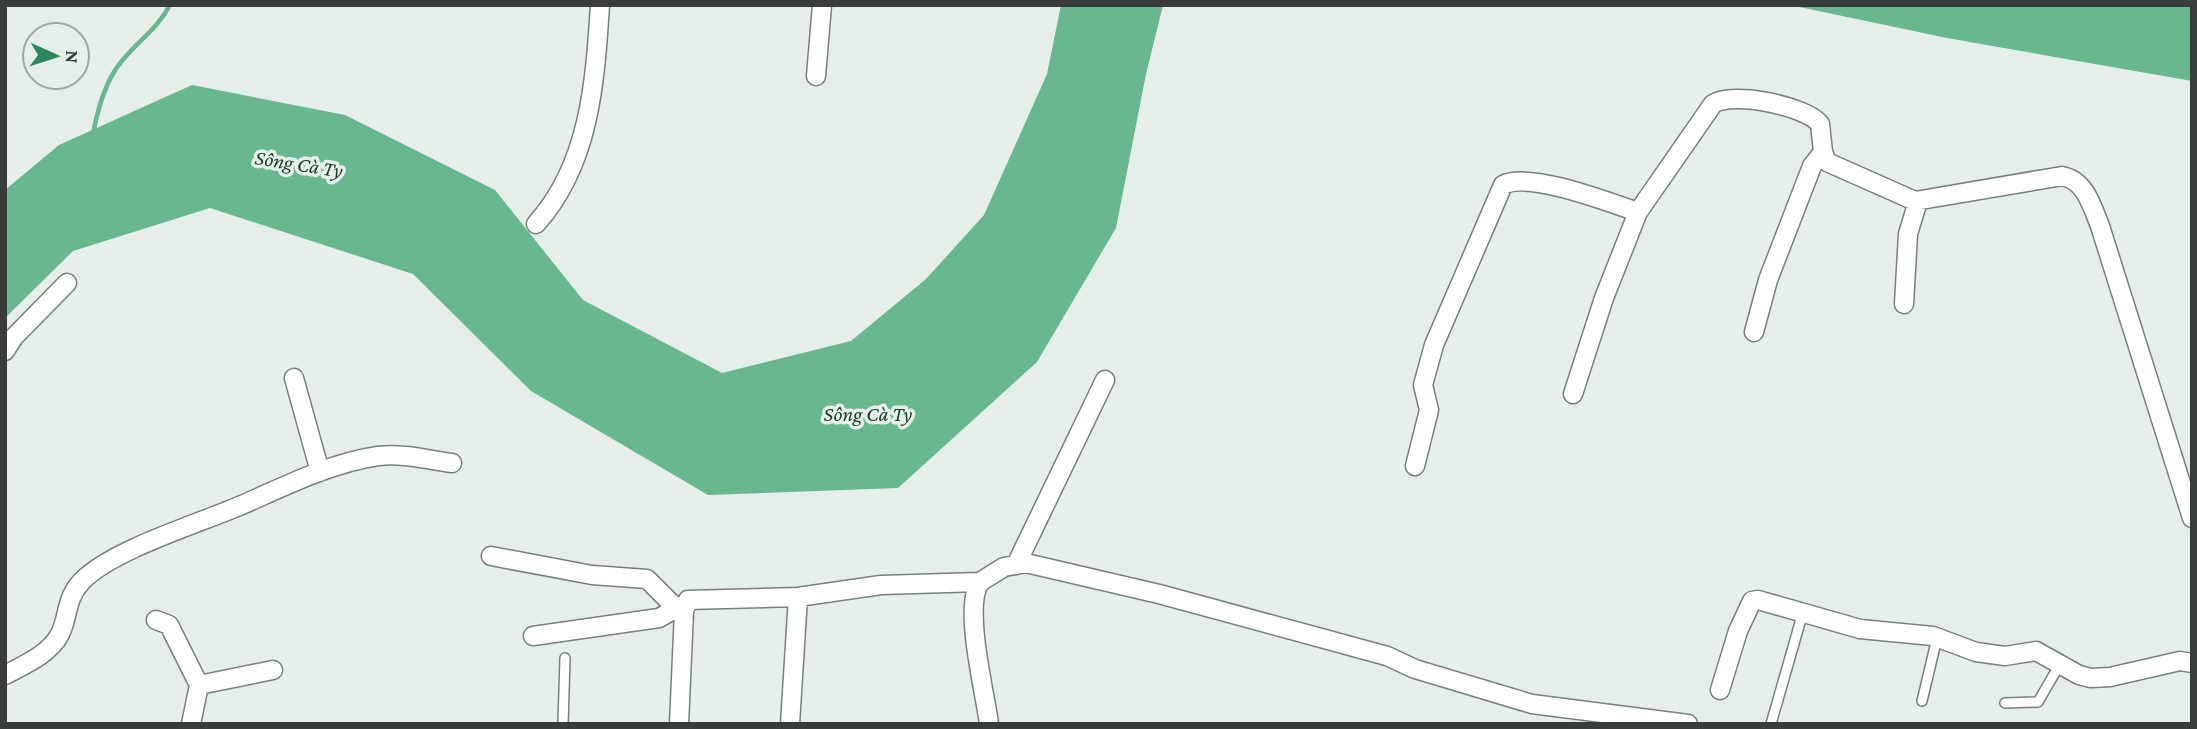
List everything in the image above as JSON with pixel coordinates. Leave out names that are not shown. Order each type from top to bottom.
[{"type":"street","points":[[536,224],[547,213],[583,142],[590,113],[600,5]]},
{"type":"street","points":[[816,76],[822,5]]},
{"type":"street","points":[[1573,394],[1604,298],[1638,212],[1718,100],[1742,98],[1810,115],[1817,120],[1823,131],[1823,152],[1827,162],[1897,195],[1918,201],[2062,176],[2076,180],[2090,201],[2100,226],[2186,475],[2192,518]]},
{"type":"street","points":[[1754,332],[1768,280],[1812,166],[1823,152]]},
{"type":"street","points":[[1415,466],[1429,410],[1423,385],[1434,345],[1503,185],[1513,181],[1553,187],[1638,212]]},
{"type":"street","points":[[1904,304],[1908,234],[1918,201]]},
{"type":"street","points":[[5,351],[14,337],[67,283]]},
{"type":"street","points":[[294,378],[320,472]]},
{"type":"street","points":[[1016,565],[1105,380]]},
{"type":"street","points":[[5,675],[35,658],[55,642],[61,632],[72,594],[96,568],[184,527],[246,503],[268,490],[320,472],[379,456],[453,463]]},
{"type":"street","points":[[491,556],[592,575],[647,579],[678,606],[679,724]]},
{"type":"street","points":[[989,724],[973,609],[975,589],[980,582],[1004,567],[1016,565],[1052,567],[1103,583],[1170,597],[1387,656],[1415,669],[1453,678],[1496,695],[1570,710],[1688,724]]},
{"type":"street","points":[[533,636],[659,618],[694,598],[798,597],[881,585],[980,582]]},
{"type":"street","points":[[790,724],[798,597]]},
{"type":"street","points":[[1720,690],[1738,631],[1752,601],[1767,602],[1868,630],[1937,638],[1959,648],[1996,655],[2036,651],[2079,675],[2099,678],[2171,662],[2192,663]]},
{"type":"street","points":[[156,620],[170,625],[199,685],[191,724]]},
{"type":"street","points":[[199,685],[273,670]]},
{"type":"lane","points":[[1772,724],[1802,612]]},
{"type":"lane","points":[[1922,701],[1937,638]]},
{"type":"lane","points":[[563,724],[565,658]]},
{"type":"lane","points":[[2005,704],[2038,702],[2060,664]]},
{"type":"water","name":"Sông Cà Ty","points":[[1061,5],[1163,5],[1146,74],[1116,228],[1037,362],[898,488],[708,495],[531,391],[413,274],[210,208],[73,251],[5,318],[5,190],[59,145],[192,85],[345,115],[495,190],[583,300],[722,373],[851,341],[926,279],[984,215],[1047,74]]},
{"type":"water","points":[[1790,5],[2192,5],[2192,81],[1947,38]]},
{"type":"waterway","points":[[93,134],[101,102],[114,72],[170,5]]}]
